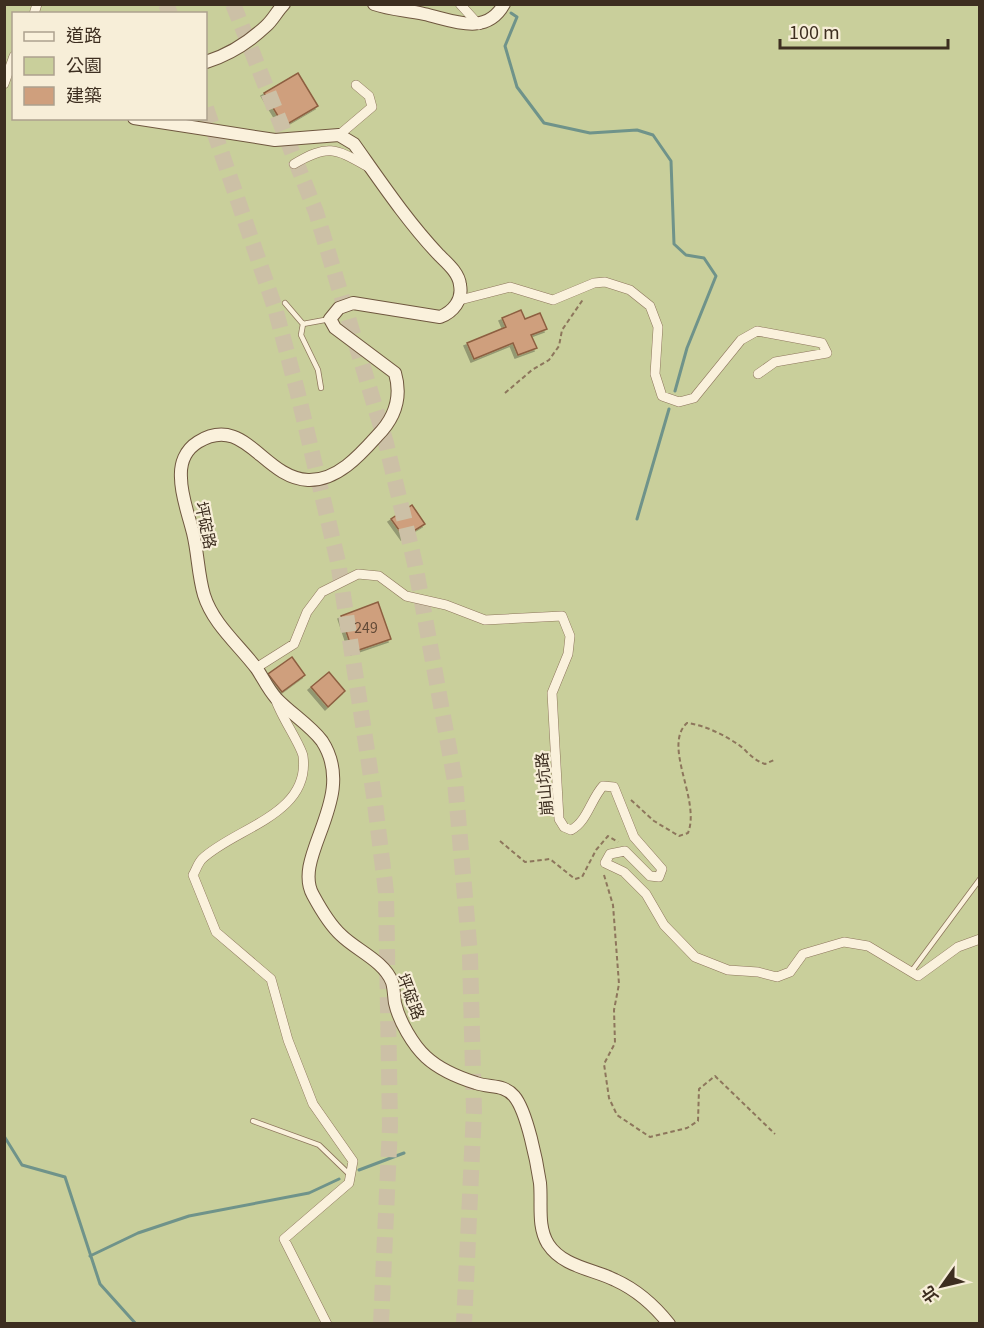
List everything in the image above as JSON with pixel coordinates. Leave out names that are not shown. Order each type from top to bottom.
[{"type":"main road","points":[[207,62],[219,58],[243,44],[267,25],[284,4]]},
{"type":"main road","points":[[374,4],[457,24],[479,25],[490,20],[504,4]]},
{"type":"main road","points":[[147,120],[275,140],[339,135],[354,144],[412,226],[454,271],[460,284],[460,300],[453,309],[440,317],[353,303],[339,308],[330,319]]},
{"type":"main road","name":"坪碇路","points":[[330,319],[331,324],[346,337],[395,373],[399,393],[391,419],[361,453],[344,468],[322,478],[303,479],[260,457],[240,437],[217,434],[197,443],[182,462],[180,482],[204,596],[214,617],[256,668],[274,696],[321,739],[329,755],[335,782],[322,833],[309,867],[309,888],[314,898],[338,933],[382,968],[392,983],[399,1016],[426,1057],[457,1076],[480,1085],[503,1087],[513,1094],[521,1107],[540,1182],[542,1232],[550,1248],[567,1262],[615,1280],[637,1292],[669,1323]]},
{"type":"street","points":[[460,4],[479,25]]},
{"type":"street","points":[[4,84],[12,62]]},
{"type":"street","points":[[339,135],[372,107],[369,96],[356,85]]},
{"type":"street","points":[[294,164],[316,151],[340,151],[372,170]]},
{"type":"street","points":[[460,300],[510,287],[553,300],[594,283],[605,282],[630,290],[650,306],[658,327],[655,374],[662,396],[679,402],[694,399],[741,340],[757,331],[822,343],[827,353],[775,362],[758,374]]},
{"type":"street","name":"崩山坑路","points":[[256,668],[294,644],[307,612],[322,592],[358,574],[379,576],[406,596],[446,605],[485,620],[562,616],[570,636],[568,654],[552,693],[559,819],[564,827],[571,830],[579,826],[595,794],[603,786],[614,787]]},
{"type":"street","points":[[274,696],[281,716],[303,755],[302,779],[286,805],[201,860],[193,875],[216,933],[271,979],[288,1040],[313,1104],[353,1161],[349,1183],[284,1239],[327,1323]]},
{"type":"street","points":[[614,787],[634,837],[662,869],[659,876],[650,876],[625,851],[610,854],[605,863],[624,872],[646,894],[664,925],[695,957],[728,970],[758,972],[777,977],[790,972],[803,954],[844,942],[868,946],[918,976],[958,947],[980,939]]},
{"type":"lane","points":[[285,303],[303,324]]},
{"type":"lane","points":[[303,324],[330,319]]},
{"type":"lane","points":[[303,324],[301,335],[318,370],[321,388]]},
{"type":"lane","points":[[911,972],[980,879]]},
{"type":"lane","points":[[253,1120],[319,1145],[349,1174]]},
{"type":"path","points":[[505,393],[532,370],[549,360],[559,346],[562,330],[594,283]]},
{"type":"path","points":[[614,787],[654,821],[679,836],[688,833],[692,823],[677,741],[681,729],[687,723],[700,724],[739,745],[754,760],[765,765],[774,760]]},
{"type":"path","points":[[500,841],[525,862],[550,859],[575,879],[582,877],[596,850],[608,837],[615,839],[625,851]]},
{"type":"path","points":[[605,863],[604,876],[613,905],[619,984],[614,1010],[615,1043],[604,1064],[609,1098],[616,1115],[650,1137],[687,1128],[698,1121],[699,1089],[715,1076],[775,1134]]},
{"type":"green space","points":[[5,5],[979,5],[979,1323],[5,1323]]},
{"type":"building","points":[[298,73],[318,106],[284,126],[264,93]]},
{"type":"building","points":[[521,310],[525,319],[540,313],[547,329],[531,335],[537,348],[518,355],[513,343],[474,359],[467,343],[506,327],[502,318]]},
{"type":"building","points":[[412,505],[425,524],[404,537],[391,519]]},
{"type":"building","points":[[378,602],[391,639],[353,652],[341,616]]},
{"type":"building","points":[[292,657],[305,675],[282,692],[268,674]]},
{"type":"building","points":[[329,672],[345,691],[328,707],[311,687]]},
{"type":"waterway","points":[[511,13],[517,17],[505,46],[517,87],[544,123],[590,133],[637,130],[653,135],[671,161],[674,244],[686,255],[704,258],[716,276],[687,348],[675,391]]},
{"type":"waterway","points":[[637,519],[669,409]]},
{"type":"waterway","points":[[4,1136],[22,1165],[65,1177],[100,1284],[136,1324]]},
{"type":"waterway","points":[[359,1170],[404,1153]]},
{"type":"waterway","points":[[90,1256],[138,1233],[189,1216],[309,1193],[339,1179]]},
{"type":"tunnel","points":[[166,4],[169,12]]},
{"type":"tunnel","points":[[233,4],[316,212],[386,443],[415,564],[455,781],[470,955],[474,1111],[464,1324]]},
{"type":"tunnel","points":[[207,111],[275,308],[297,390],[338,562],[374,796],[386,892],[390,1126],[381,1324]]}]
